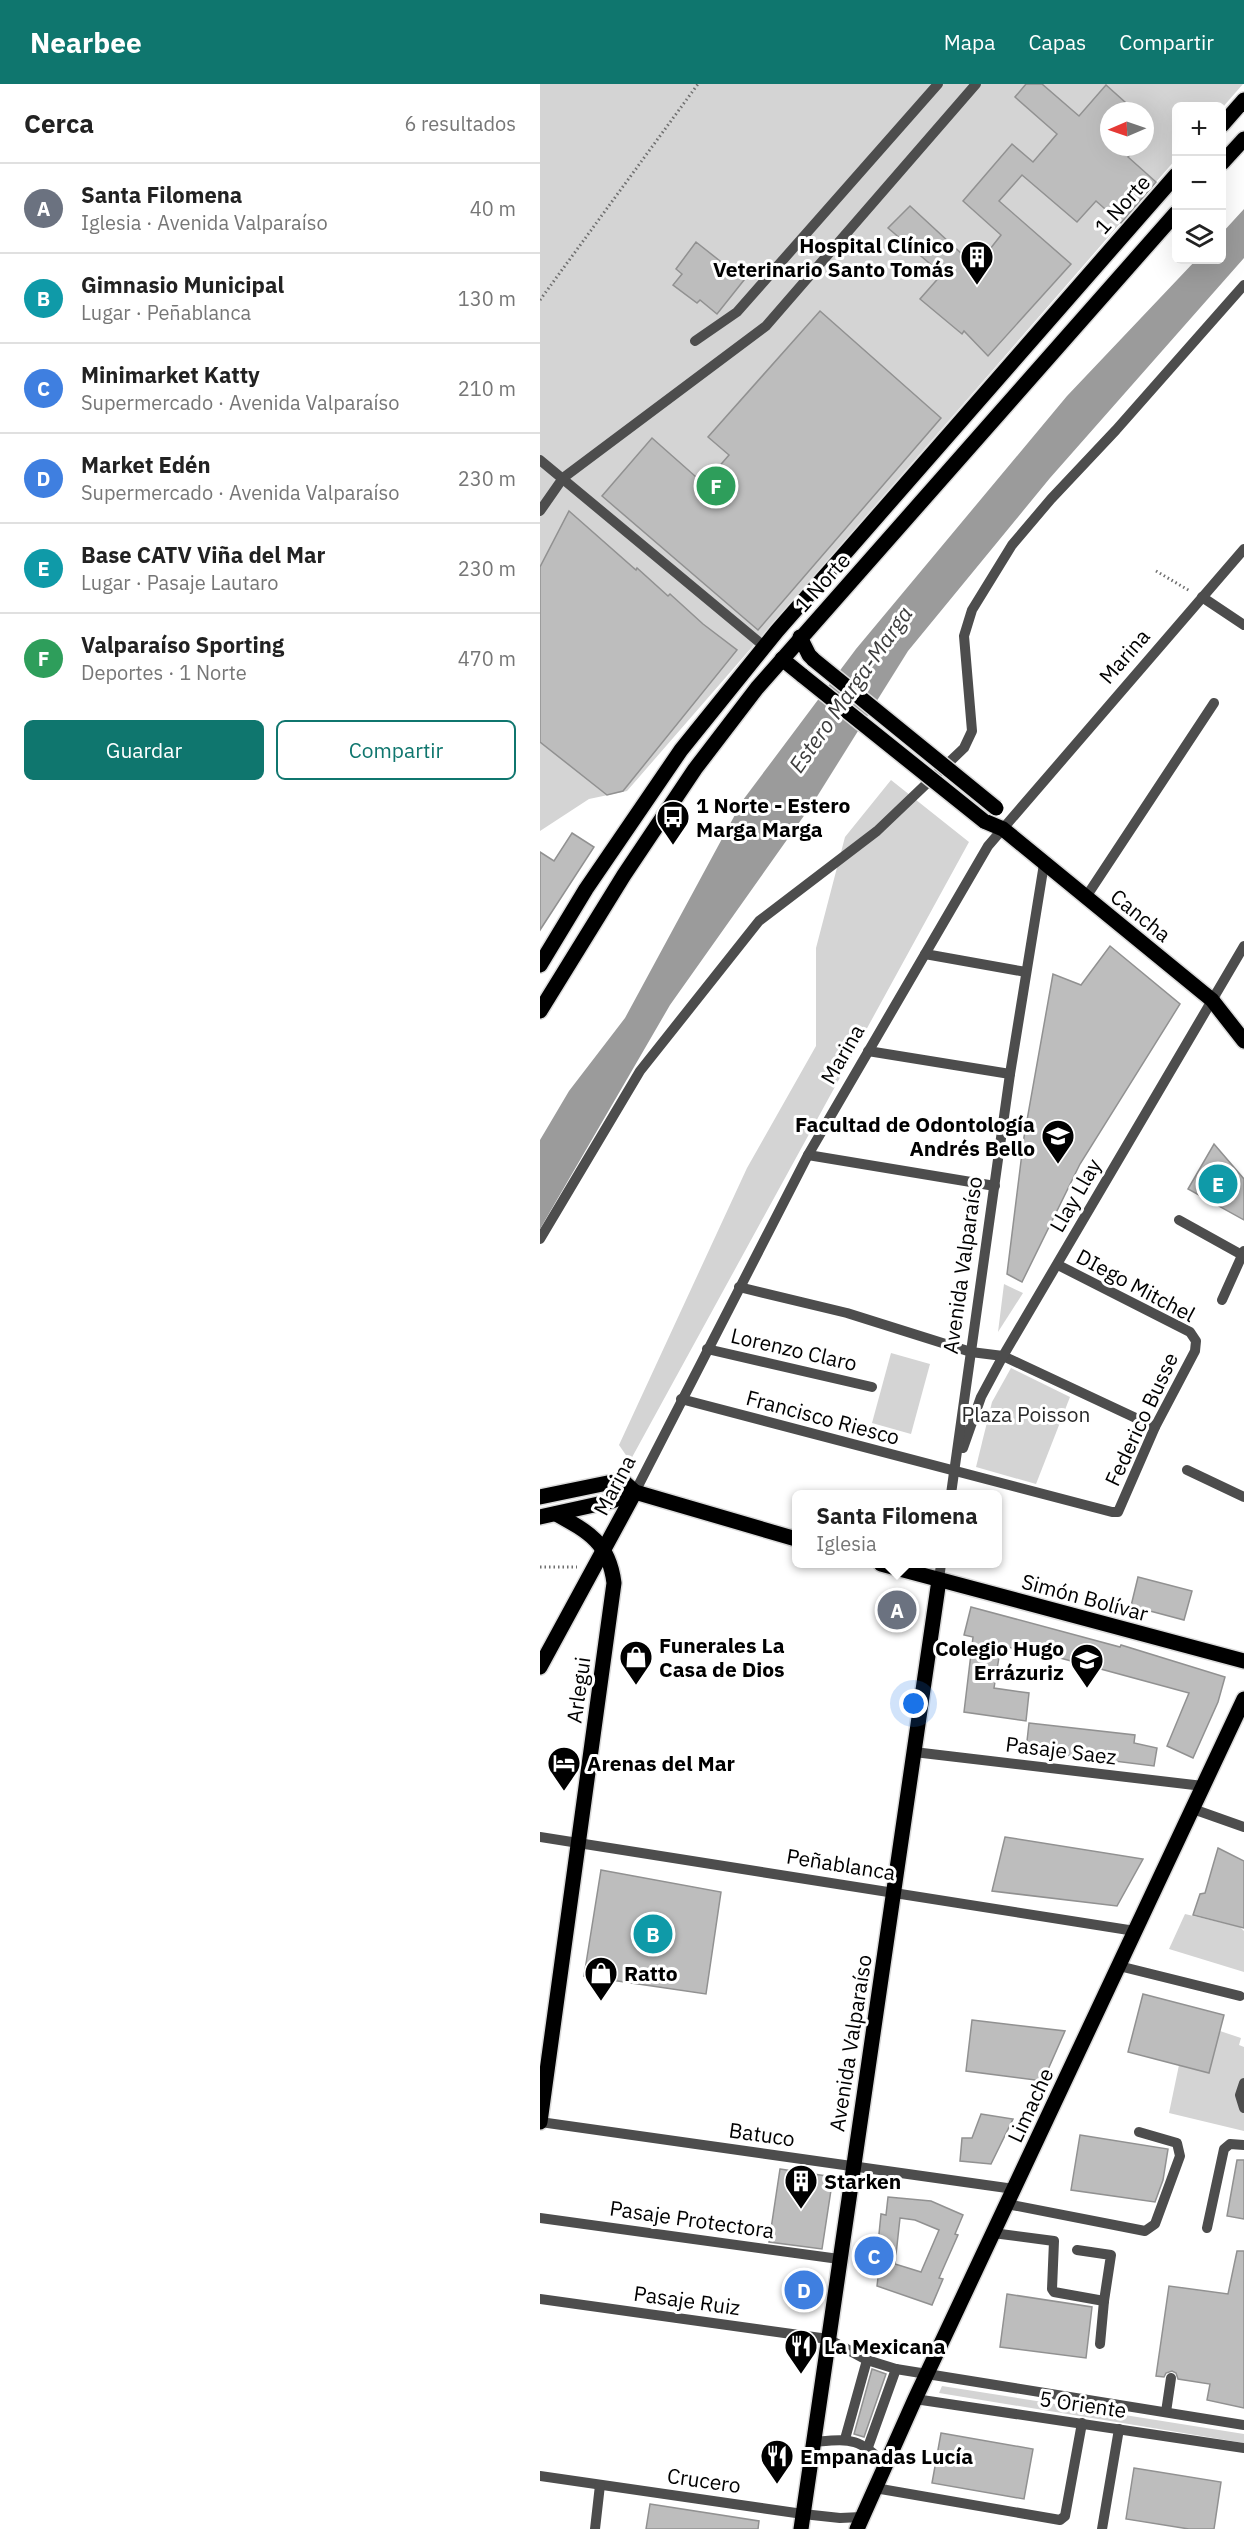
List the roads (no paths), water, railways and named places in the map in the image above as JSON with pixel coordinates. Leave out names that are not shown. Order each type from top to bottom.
[{"type":"main road","points":[[1226,120],[1244,100]]},
{"type":"main road","points":[[1226,158],[1244,139]]},
{"type":"main road","name":"1 Norte","points":[[540,965],[586,889],[681,750],[825,576],[1172,179]]},
{"type":"main road","name":"1 Norte","points":[[540,1011],[624,875],[695,769],[757,688],[1172,218]]},
{"type":"main road","points":[[782,659],[790,639],[825,576]]},
{"type":"main road","points":[[800,637],[809,656],[996,808],[1003,829]]},
{"type":"main road","name":"Cancha","points":[[782,659],[984,821],[1003,829],[1212,1000],[1244,1041]]},
{"type":"main road","points":[[540,1497],[622,1480],[635,1492],[792,1538]]},
{"type":"main road","points":[[540,1517],[612,1501],[635,1492]]},
{"type":"main road","name":"Marina","points":[[540,1667],[635,1492]]},
{"type":"main road","points":[[556,1514],[591,1535],[604,1549]]},
{"type":"main road","name":"Arlegui","points":[[540,2122],[613,1590],[612,1570],[604,1549]]},
{"type":"main road","name":"Simón Bolívar","points":[[898,1568],[1244,1661]]},
{"type":"main road","name":"Avenida Valparaíso","points":[[802,2521],[939,1580]]},
{"type":"main road","name":"Limache","points":[[859,2523],[1244,1699]]},
{"type":"street","points":[[696,341],[737,312],[938,84]]},
{"type":"street","points":[[540,511],[563,478],[766,326],[976,84]]},
{"type":"street","points":[[540,1239],[640,1071],[759,921],[877,831],[964,748],[972,731],[964,636],[972,610],[1012,545],[1244,285]]},
{"type":"street","points":[[1228,303],[1244,297]]},
{"type":"street","points":[[540,460],[765,647]]},
{"type":"street","name":"Marina","points":[[635,1492],[808,1155],[988,846],[1244,549]]},
{"type":"street","points":[[1202,597],[1244,625]]},
{"type":"street","points":[[1086,897],[1214,703]]},
{"type":"street","name":"Avenida Valparaíso","points":[[952,1490],[1010,1074],[1044,864]]},
{"type":"street","name":"Llay Llay","points":[[955,1471],[981,1397],[1003,1356],[1244,946]]},
{"type":"street","points":[[924,954],[1026,972]]},
{"type":"street","points":[[868,1051],[1010,1074]]},
{"type":"street","points":[[808,1155],[995,1186]]},
{"type":"street","points":[[1179,1220],[1243,1253],[1222,1300]]},
{"type":"street","name":"DIego Mitchel","points":[[1058,1265],[1190,1332],[1196,1341]]},
{"type":"street","points":[[739,1287],[847,1313],[971,1352],[1003,1356],[1155,1427]]},
{"type":"street","name":"Federico Busse","points":[[1118,1512],[1155,1427],[1195,1351],[1196,1341]]},
{"type":"street","name":"Lorenzo Claro","points":[[707,1349],[872,1388]]},
{"type":"street","name":"Francisco Riesco","points":[[681,1399],[1118,1512]]},
{"type":"street","points":[[1187,1470],[1244,1497]]},
{"type":"street","name":"Avenida Valparaíso","points":[[939,1580],[940,1568]]},
{"type":"street","name":"Pasaje Saez","points":[[914,1752],[1203,1786]]},
{"type":"street","points":[[1192,1809],[1244,1827]]},
{"type":"street","name":"Peñablanca","points":[[540,1838],[1135,1931]]},
{"type":"street","points":[[1119,1966],[1240,1996]]},
{"type":"street","points":[[1244,2083],[1240,2095],[1244,2108]]},
{"type":"street","name":"Batuco","points":[[540,2122],[1014,2189]]},
{"type":"street","points":[[1007,2204],[1145,2230],[1151,2228],[1155,2223],[1180,2156],[1180,2149],[1177,2143],[1139,2132]]},
{"type":"street","points":[[1208,2228],[1224,2149],[1230,2144],[1244,2145]]},
{"type":"street","name":"Pasaje Protectora","points":[[540,2218],[839,2259]]},
{"type":"street","points":[[993,2233],[1054,2241],[1052,2278],[1054,2292],[1104,2301]]},
{"type":"street","points":[[1077,2250],[1111,2255],[1100,2344]]},
{"type":"street","name":"Pasaje Ruiz","points":[[540,2299],[828,2339]]},
{"type":"street","name":"5 Oriente","points":[[828,2339],[867,2360],[896,2369],[1244,2425]]},
{"type":"street","points":[[845,2439],[867,2360]]},
{"type":"street","points":[[868,2446],[896,2369]]},
{"type":"street","points":[[1166,2412],[1171,2378]]},
{"type":"street","name":"5 Oriente","points":[[915,2399],[1244,2448]]},
{"type":"street","points":[[875,2488],[1060,2520],[1065,2516],[1082,2423]]},
{"type":"street","points":[[1101,2529],[1119,2429]]},
{"type":"street","points":[[813,2442],[845,2439],[868,2446],[886,2465]]},
{"type":"street","name":"Crucero","points":[[540,2476],[802,2521],[840,2518],[859,2523]]},
{"type":"street","points":[[595,2529],[600,2485]]},
{"type":"water","name":"Estero Marga-Marga","points":[[1244,209],[1244,258],[1050,478],[908,651],[813,803],[670,1005],[540,1229],[540,1140],[569,1091],[625,1018],[743,800],[856,649],[1067,396],[1192,264],[1226,264],[1226,229]]},
{"type":"place","name":"Hospital Clínico Veterinario Santo Tomás","points":[[977,286]]},
{"type":"place","name":"Valparaíso Sporting","points":[[716,486]]},
{"type":"place","name":"1 Norte - Estero Marga Marga","points":[[673,846]]},
{"type":"place","name":"Facultad de Odontología Andrés Bello","points":[[1058,1165]]},
{"type":"place","name":"Base CATV Viña del Mar","points":[[1218,1184]]},
{"type":"place","name":"Santa Filomena","points":[[897,1610]]},
{"type":"place","name":"Funerales La Casa de Dios","points":[[636,1686]]},
{"type":"place","name":"Colegio Hugo Errázuriz","points":[[1087,1689]]},
{"type":"place","name":"Arenas del Mar","points":[[564,1792]]},
{"type":"place","name":"Gimnasio Municipal","points":[[653,1934]]},
{"type":"place","name":"Ratto","points":[[601,2002]]},
{"type":"place","name":"Starken","points":[[801,2210]]},
{"type":"place","name":"Minimarket Katty","points":[[874,2256]]},
{"type":"place","name":"Market Edén","points":[[804,2290]]},
{"type":"place","name":"La Mexicana","points":[[801,2375]]},
{"type":"place","name":"Empanadas Lucía","points":[[777,2485]]},
{"type":"park label","name":"Plaza Poisson","points":[[1026,1414]]}]
